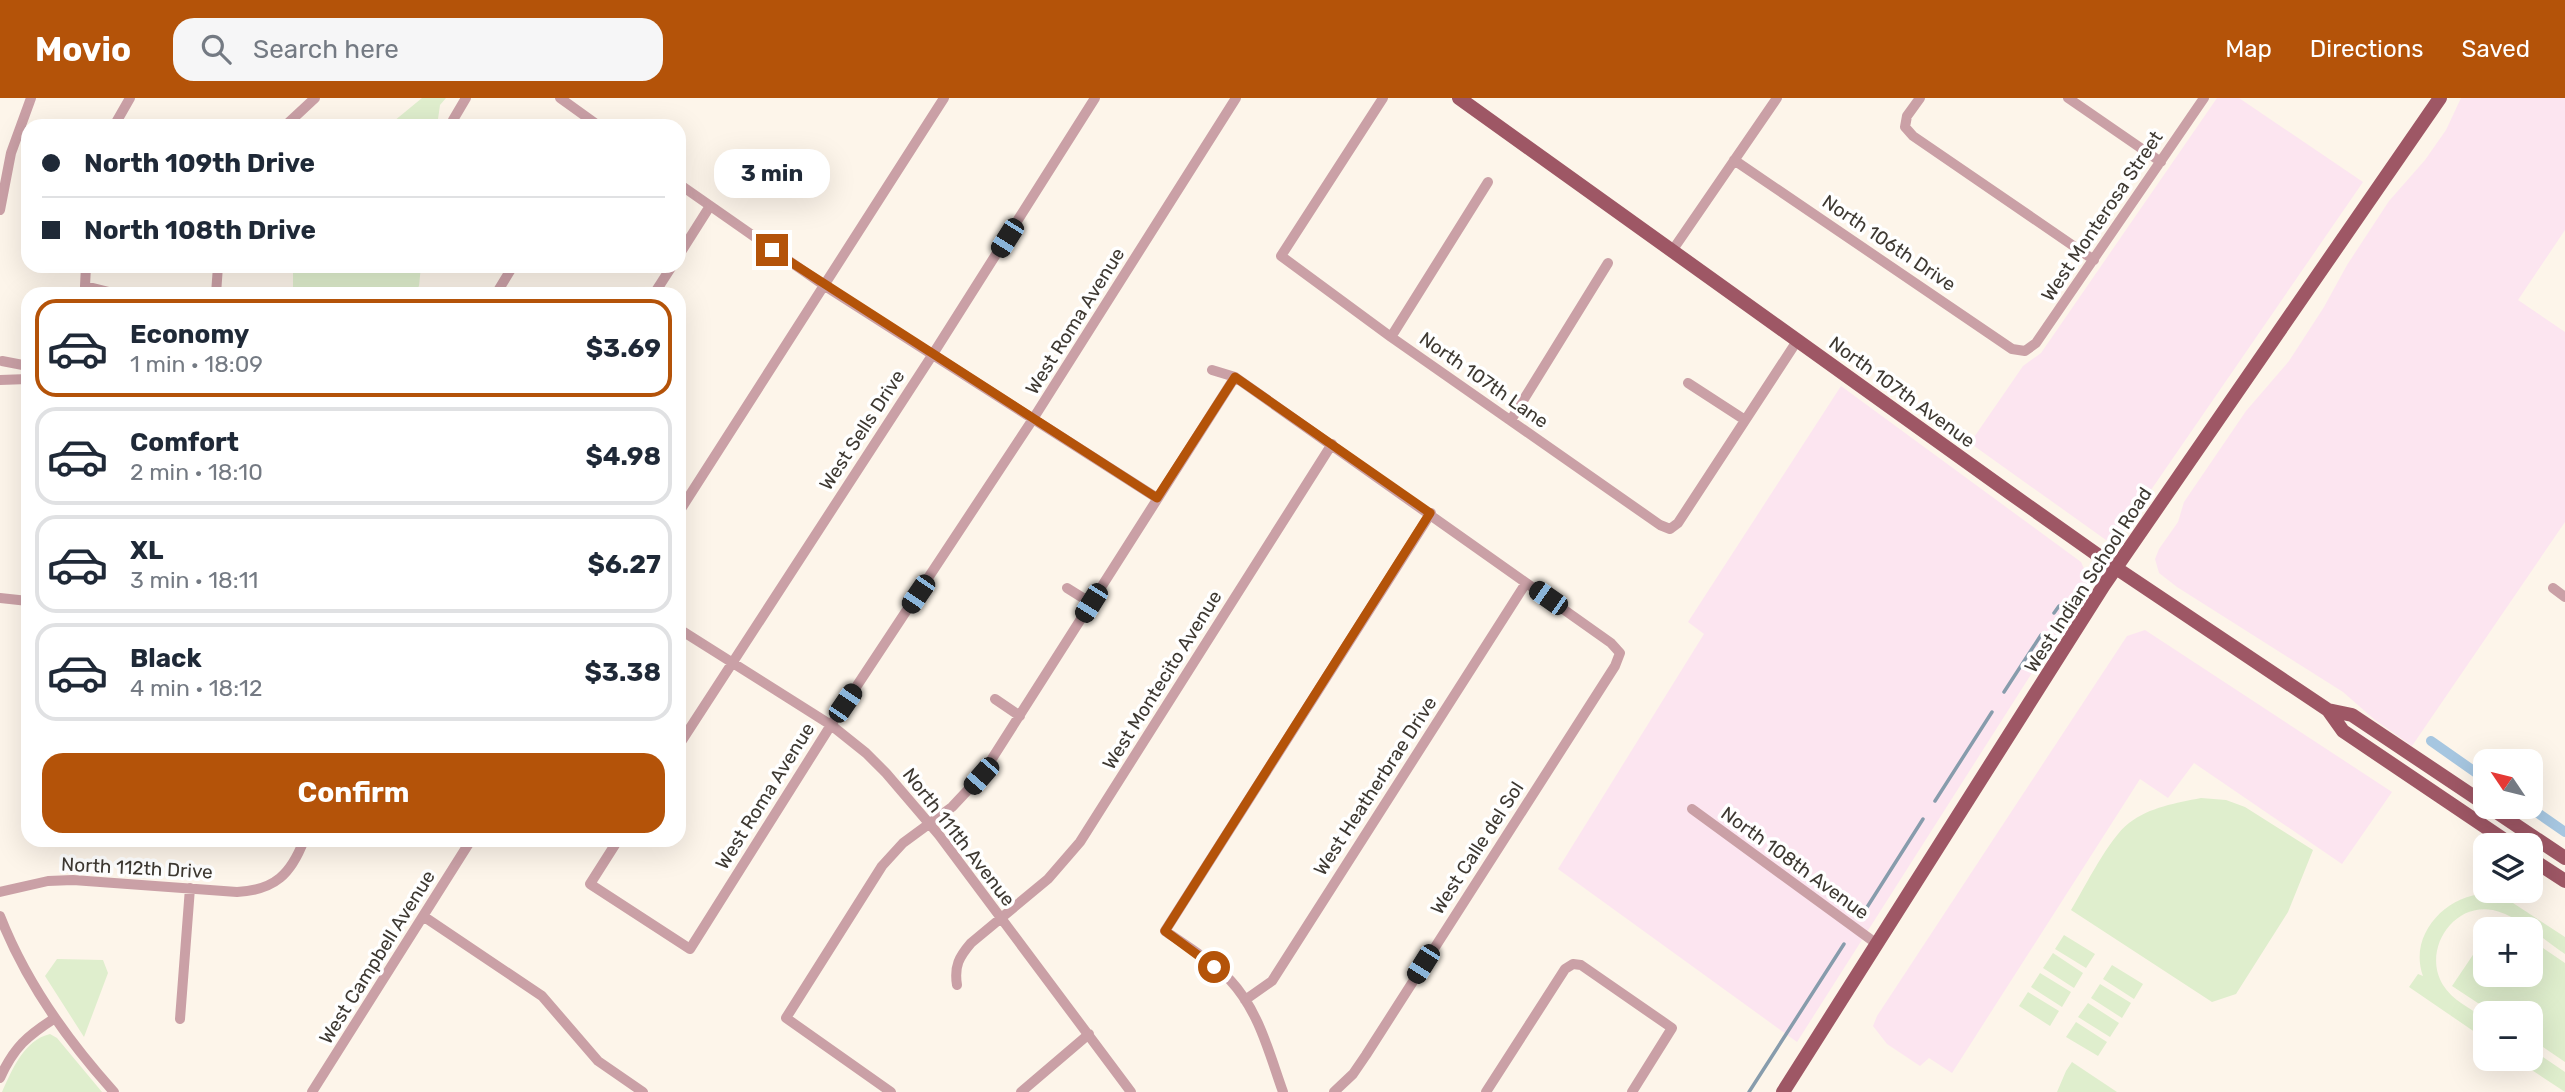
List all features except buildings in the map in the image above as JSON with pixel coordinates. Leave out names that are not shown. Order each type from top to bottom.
[{"type":"main road","name":"North 107th Avenue","points":[[1459,98],[2116,568],[2328,710],[2343,731],[2494,833]]},
{"type":"main road","name":"West Indian School Road","points":[[1783,1092],[2116,568],[2440,98]]},
{"type":"main road","name":"North 107th Avenue","points":[[2328,710],[2352,715],[2473,796]]},
{"type":"main road","name":"North 107th Avenue","points":[[2508,819],[2565,858]]},
{"type":"main road","points":[[2543,867],[2565,881]]},
{"type":"street","points":[[22,119],[31,98]]},
{"type":"street","points":[[118,119],[130,98]]},
{"type":"street","points":[[292,119],[315,98]]},
{"type":"street","points":[[459,119],[467,98]]},
{"type":"street","points":[[560,98],[588,119]]},
{"type":"street","points":[[686,501],[944,98]]},
{"type":"street","name":"West Sells Drive","points":[[686,734],[933,354],[1095,98]]},
{"type":"street","name":"West Roma Avenue","points":[[614,847],[590,884],[690,949],[831,724],[1033,419],[1236,98]]},
{"type":"street","name":"North 107th Lane","points":[[1383,98],[1281,256],[1391,337],[1660,525],[1670,529],[1678,523],[1745,420]]},
{"type":"street","points":[[1672,251],[1777,98]]},
{"type":"street","points":[[1920,98],[1908,116],[1905,127],[1913,136],[2094,260]]},
{"type":"street","points":[[2068,98],[2161,162]]},
{"type":"street","name":"West Monterosa Street","points":[[2025,351],[2036,343],[2204,98]]},
{"type":"street","points":[[0,210],[4,162],[21,122]]},
{"type":"street","name":"North 106th Drive","points":[[1734,160],[2012,349],[2025,351]]},
{"type":"street","points":[[1391,337],[1488,182]]},
{"type":"street","points":[[686,189],[825,286],[1157,498]]},
{"type":"street","points":[[686,244],[710,206]]},
{"type":"street","points":[[1511,420],[1608,263]]},
{"type":"street","points":[[1688,383],[1745,420],[1797,341]]},
{"type":"street","points":[[0,380],[4,373],[1,358],[21,364]]},
{"type":"street","points":[[1212,370],[1235,377],[1526,583]]},
{"type":"street","points":[[891,1092],[786,1018],[882,866],[903,843],[952,807],[981,776],[1235,377]]},
{"type":"street","points":[[0,380],[21,379]]},
{"type":"street","name":"West Montecito Avenue","points":[[957,985],[954,970],[961,955],[1000,918],[1048,879],[1080,842],[1332,444]]},
{"type":"street","points":[[1283,1092],[1261,1029],[1245,1000],[1227,977],[1165,931],[1430,513]]},
{"type":"street","name":"West Calle del Sol","points":[[1334,1092],[1353,1074],[1366,1055],[1615,666],[1620,653],[1611,643],[1526,583]]},
{"type":"street","name":"West Heatherbrae Drive","points":[[1245,1000],[1272,981],[1526,583]]},
{"type":"street","points":[[1068,588],[1091,603]]},
{"type":"street","points":[[2553,588],[2565,597]]},
{"type":"street","points":[[0,598],[21,600]]},
{"type":"street","name":"North 111th Avenue","points":[[686,633],[831,724],[866,753],[930,823],[1131,1092]]},
{"type":"street","points":[[995,699],[1020,716]]},
{"type":"street","name":"North 108th Avenue","points":[[1692,809],[1877,944]]},
{"type":"street","name":"North 112th Drive","points":[[0,892],[48,881],[256,891],[287,873],[301,847]]},
{"type":"street","name":"West Campbell Avenue","points":[[312,1092],[467,847]]},
{"type":"street","points":[[180,1019],[190,888]]},
{"type":"street","points":[[0,916],[17,952],[55,1018],[114,1092]]},
{"type":"street","points":[[423,916],[542,996],[598,1061],[643,1092]]},
{"type":"street","points":[[1486,1092],[1565,969],[1573,964],[1581,965],[1672,1028],[1632,1092]]},
{"type":"street","points":[[0,1078],[16,1048],[55,1018]]},
{"type":"street","points":[[1021,1092],[1089,1034]]},
{"type":"shaded area","points":[[2217,98],[2239,98],[2363,182],[2120,535],[2106,540],[1970,443],[2023,366],[2041,353]]},
{"type":"shaded area","points":[[2461,98],[2565,98],[2565,230],[2518,300],[2565,332],[2565,522],[2412,746],[2375,720],[2343,692],[2177,587],[2159,573],[2155,559],[2178,522],[2184,502],[2246,411],[2289,361],[2389,201],[2425,160],[2446,130]]},
{"type":"shaded area","points":[[1841,386],[2081,562],[2089,580],[1797,1042],[1558,869],[1704,634],[1688,622]]},
{"type":"shaded area","points":[[2145,630],[2392,792],[2342,864],[2194,763],[2168,798],[2140,779],[1952,1073],[1929,1058],[1920,1066],[1887,1044],[1873,1026],[1877,1016],[2127,636]]},
{"type":"green space","points":[[422,98],[446,98],[440,105],[438,119],[396,119]]},
{"type":"green space","points":[[293,273],[420,273],[418,287],[293,287]]},
{"type":"green space","points":[[2201,798],[2226,800],[2245,807],[2313,850],[2288,912],[2236,994],[2212,1002],[2071,910],[2106,851],[2129,823],[2154,809]]},
{"type":"green space","points":[[2471,896],[2473,903],[2513,903],[2534,917],[2510,917],[2493,910],[2478,910],[2454,921],[2445,932],[2436,958],[2437,972],[2451,995],[2473,1011],[2473,1031],[2409,987],[2418,974],[2423,976],[2421,946],[2434,920],[2457,901]]},
{"type":"green space","points":[[2543,923],[2565,937],[2565,954],[2543,938]]},
{"type":"green space","points":[[2064,935],[2095,954],[2086,968],[2055,949]]},
{"type":"green space","points":[[2543,948],[2565,963],[2565,1062],[2543,1047],[2543,1001],[2475,1001],[2452,986],[2473,955],[2473,987],[2543,987]]},
{"type":"green space","points":[[2053,953],[2083,973],[2074,988],[2043,968]]},
{"type":"green space","points":[[57,959],[103,960],[108,973],[84,1037],[45,976]]},
{"type":"green space","points":[[2112,965],[2143,984],[2134,999],[2103,979]]},
{"type":"green space","points":[[2040,973],[2071,992],[2062,1007],[2031,987]]},
{"type":"green space","points":[[2100,984],[2131,1003],[2122,1018],[2091,998]]},
{"type":"green space","points":[[2028,992],[2059,1011],[2050,1026],[2019,1006]]},
{"type":"green space","points":[[2088,1003],[2119,1023],[2110,1037],[2078,1017]]},
{"type":"green space","points":[[2076,1022],[2107,1042],[2098,1056],[2066,1037]]},
{"type":"green space","points":[[50,1034],[57,1038],[102,1092],[2,1092],[26,1049],[41,1037]]},
{"type":"green space","points":[[2543,1057],[2565,1072],[2565,1092],[2533,1071],[2543,1071]]},
{"type":"green space","points":[[2072,1062],[2117,1092],[2057,1092]]},
{"type":"waterway","points":[[2054,613],[2059,606]]},
{"type":"waterway","points":[[2004,692],[2041,635]]},
{"type":"waterway","points":[[1935,801],[1992,712]]},
{"type":"waterway","points":[[2431,741],[2473,771]]},
{"type":"waterway","points":[[2543,817],[2565,832]]},
{"type":"waterway","points":[[1864,912],[1923,819]]},
{"type":"waterway","points":[[1749,1092],[1844,944]]},
{"type":"route","points":[[772,250],[1157,498],[1235,377],[1430,513],[1165,931],[1214,967]]}]
